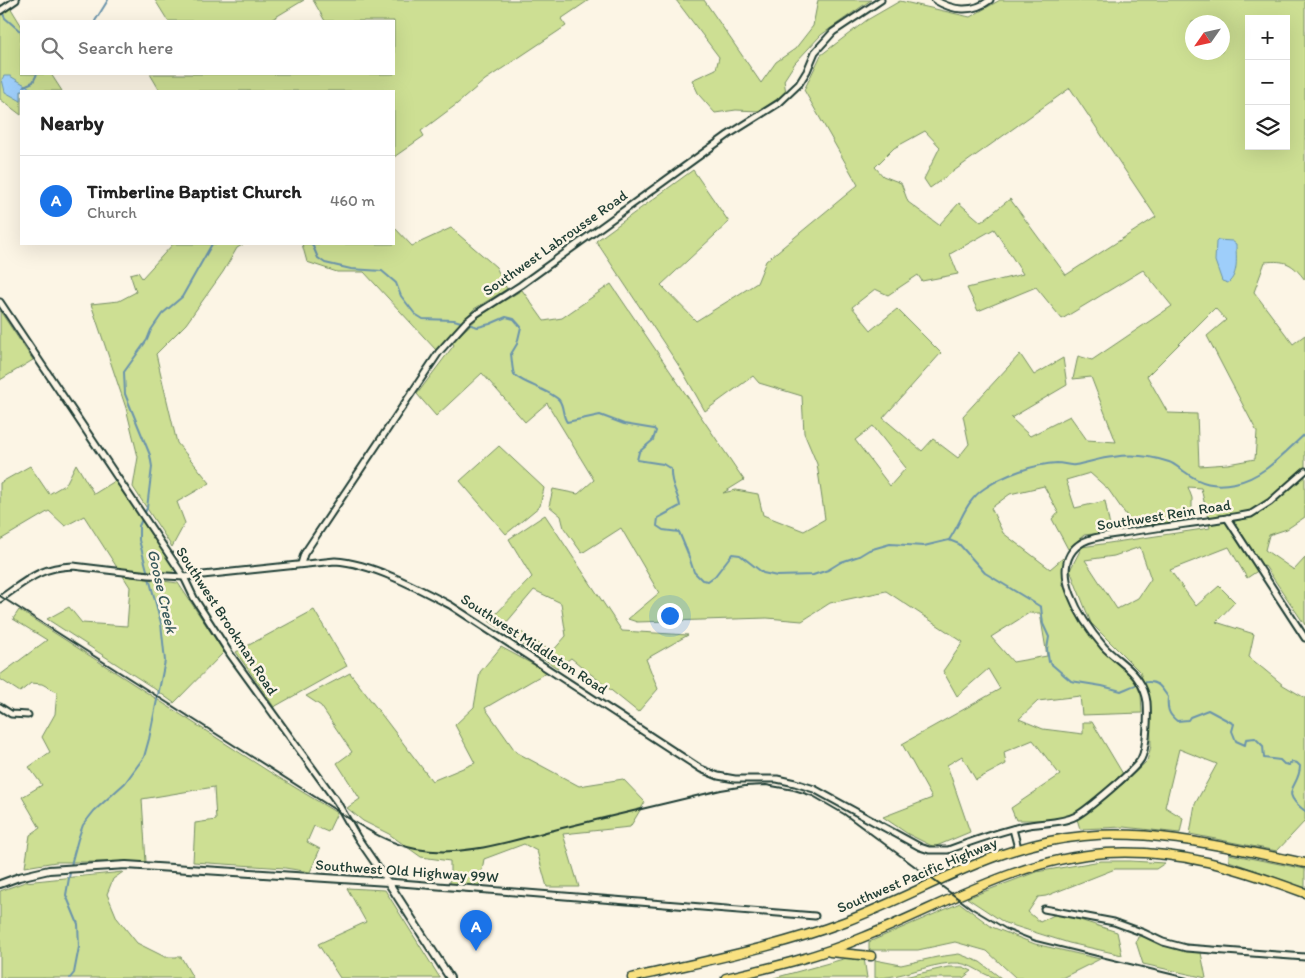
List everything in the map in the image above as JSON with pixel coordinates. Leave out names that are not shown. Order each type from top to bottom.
[{"type":"highway","name":"Southwest Pacific Highway","points":[[632,978],[762,948],[824,929],[859,916],[974,864],[1018,848],[1073,837],[1131,834],[1192,841],[1305,863]]},
{"type":"highway","points":[[726,978],[826,951],[864,938],[1002,876],[1041,864],[1087,855],[1140,853],[1190,858],[1241,870],[1305,893]]},
{"type":"highway","points":[[826,951],[871,956]]},
{"type":"street","points":[[0,11],[16,0]]},
{"type":"street","name":"Southwest Labrousse Road","points":[[301,564],[304,554],[440,352],[458,330],[476,314],[521,285],[728,135],[779,103],[799,84],[815,52],[833,32],[881,0]]},
{"type":"street","points":[[935,0],[943,5],[959,10],[977,8],[990,0]]},
{"type":"street","name":"Southwest Brookman Road","points":[[0,302],[184,577],[194,598],[230,654],[337,802],[357,837],[450,978]]},
{"type":"street","name":"Southwest Rein Road","points":[[1013,829],[1073,817],[1130,771],[1142,758],[1147,707],[1146,697],[1140,682],[1129,668],[1106,648],[1079,612],[1067,583],[1066,573],[1070,556],[1080,545],[1092,539],[1256,512],[1288,488],[1305,471]]},
{"type":"street","points":[[1227,518],[1305,638]]},
{"type":"street","name":"Southwest Middleton Road","points":[[0,599],[28,579],[49,568],[61,566],[184,577],[301,564],[335,561],[350,562],[430,594],[450,605],[701,769],[718,776],[777,779],[814,789],[920,847],[929,850],[948,850],[1013,829]]},
{"type":"street","points":[[0,707],[11,714],[28,715]]},
{"type":"street","points":[[1013,829],[1018,848]]},
{"type":"street","name":"Southwest Old Highway 99W","points":[[0,884],[48,870],[126,865],[388,882],[815,916]]},
{"type":"street","points":[[1044,909],[1114,922],[1163,942],[1186,948],[1305,957]]},
{"type":"green space","points":[[155,0],[304,0],[271,20],[167,20]]},
{"type":"green space","points":[[313,0],[589,0],[561,19],[566,26],[485,80],[421,131],[424,136],[395,156],[395,90],[159,90],[151,75],[395,75],[395,20],[324,20]]},
{"type":"green space","points":[[676,0],[704,0],[761,83],[776,62],[795,49],[813,26],[818,0],[871,0],[821,35],[795,63],[784,80],[786,93],[759,111],[736,110],[715,113],[699,95],[692,80],[716,69],[719,57]]},
{"type":"green space","points":[[1000,0],[1305,0],[1305,280],[1288,264],[1283,262],[1265,262],[1254,292],[1293,344],[1305,335],[1305,517],[1287,529],[1269,535],[1265,550],[1294,570],[1305,558],[1305,625],[1265,566],[1247,578],[1229,547],[1170,570],[1196,606],[1219,586],[1235,602],[1216,622],[1254,634],[1249,657],[1283,685],[1305,698],[1305,821],[1277,851],[1190,834],[1195,804],[1217,764],[1179,749],[1165,807],[1183,818],[1180,833],[1123,827],[1080,829],[1077,819],[1124,783],[1147,761],[1151,746],[1150,703],[1140,672],[1091,623],[1070,570],[1082,547],[1210,528],[1201,488],[1188,487],[1192,498],[1192,510],[1178,522],[1140,525],[1137,518],[1131,522],[1108,489],[1090,473],[1066,480],[1075,508],[1105,501],[1111,532],[1084,535],[1068,549],[1052,519],[1058,512],[1044,486],[1010,494],[991,508],[1003,533],[1050,569],[1063,558],[1065,563],[1062,583],[1083,626],[1134,678],[1141,695],[1142,713],[1082,715],[1080,696],[1038,701],[1019,719],[1043,729],[1083,734],[1083,722],[1092,722],[1123,774],[1072,816],[1043,820],[1016,820],[1011,808],[1060,775],[1033,740],[1004,752],[1006,764],[976,780],[962,756],[947,765],[970,832],[934,847],[908,834],[883,817],[932,798],[902,744],[1000,689],[988,669],[957,696],[943,671],[963,642],[886,591],[830,603],[802,621],[767,618],[637,622],[628,619],[659,593],[621,528],[582,553],[564,528],[561,516],[549,506],[553,489],[578,494],[594,480],[547,403],[525,422],[482,373],[436,416],[417,394],[454,345],[452,342],[481,315],[522,290],[544,321],[562,318],[611,284],[744,480],[723,493],[736,490],[758,494],[763,515],[804,531],[825,519],[817,464],[804,433],[802,396],[759,383],[753,376],[705,411],[683,372],[596,241],[693,170],[729,222],[661,285],[696,321],[757,283],[766,261],[858,185],[804,90],[821,55],[867,20],[900,1],[970,17]],"holes":[[[1070,88],[1156,217],[1066,275],[1010,199],[981,222],[959,203],[939,225],[908,202],[901,183],[883,176],[875,167],[894,148],[925,131],[940,147],[924,179],[930,188]],[[994,229],[1023,274],[967,288],[978,311],[1036,287],[1062,319],[1143,270],[1172,306],[1092,360],[1078,356],[1073,379],[1091,377],[1116,442],[1087,440],[1070,416],[1030,436],[1011,418],[1067,385],[1063,358],[1034,375],[1020,354],[963,416],[969,444],[958,458],[933,439],[922,451],[883,418],[941,353],[897,309],[871,330],[852,307],[875,289],[888,295],[918,275],[922,281],[958,274],[950,254]],[[1215,308],[1226,320],[1207,336],[1257,432],[1255,459],[1228,464],[1199,466],[1197,414],[1168,413],[1147,376]],[[873,426],[906,468],[890,486],[855,440]],[[1140,547],[1151,579],[1138,598],[1117,609],[1085,560],[1114,556]],[[1029,613],[1040,613],[1047,656],[1013,662],[991,637]]]},
{"type":"green space","points":[[10,7],[20,23],[20,75],[52,75],[61,90],[20,90],[20,114],[0,99],[0,13]]},
{"type":"green space","points":[[395,228],[412,246],[451,228],[496,267],[507,289],[474,309],[436,350],[364,272],[337,272],[307,262],[302,245],[395,245]]},
{"type":"green space","points":[[172,245],[242,245],[237,248],[223,272],[186,324],[156,354],[177,443],[210,483],[177,502],[185,523],[172,547],[133,487],[138,457],[126,408],[91,304],[119,301],[136,292],[130,274],[138,272],[142,278]]},
{"type":"green space","points":[[0,311],[33,360],[0,380]]},
{"type":"green space","points":[[499,446],[544,488],[540,506],[506,534],[460,481]]},
{"type":"green space","points":[[76,464],[94,494],[115,481],[176,569],[172,573],[118,569],[84,516],[65,526],[49,511],[0,540],[0,483],[30,466],[49,494],[66,484]]},
{"type":"green space","points":[[545,515],[622,631],[688,635],[646,659],[658,689],[638,712],[571,658],[557,668],[513,638],[518,630],[552,652],[566,636],[561,603],[534,590],[501,629],[489,621],[532,577],[509,539]]},
{"type":"green space","points":[[123,576],[178,583],[224,652],[174,703],[47,619],[69,607],[82,623],[127,626],[130,587]]},
{"type":"green space","points":[[19,610],[268,771],[337,813],[328,832],[314,826],[307,842],[320,849],[310,872],[285,868],[193,862],[195,823],[216,820],[214,787],[142,799],[146,862],[56,862],[25,867],[30,835],[40,828],[22,797],[42,785],[29,767],[50,752],[42,737],[55,714],[57,692],[42,684],[31,683],[20,692],[0,679],[0,675],[47,640],[13,619]]},
{"type":"green space","points":[[314,610],[347,666],[274,707],[236,652]]},
{"type":"green space","points":[[501,647],[547,672],[485,708],[516,752],[579,786],[623,779],[645,802],[630,827],[563,834],[579,887],[547,887],[537,851],[524,844],[484,859],[479,887],[450,885],[450,861],[421,857],[389,834],[363,821],[347,808],[360,799],[337,763],[352,752],[321,706],[306,696],[350,673],[432,781],[475,763],[455,725],[474,707],[480,672]]},
{"type":"green space","points":[[1229,854],[1305,869],[1305,888],[1229,861]]},
{"type":"green space","points":[[1101,861],[1165,863],[1156,869],[1115,869],[1046,896],[1038,897],[1028,912],[1040,922],[1058,913],[1117,932],[1122,955],[1069,943],[1005,923],[967,898],[1036,872]]},
{"type":"green space","points":[[123,872],[113,879],[107,894],[117,918],[137,943],[165,957],[181,957],[193,978],[0,978],[0,891],[25,882]]},
{"type":"green space","points":[[347,888],[385,890],[440,978],[340,978],[318,944],[366,922]]},
{"type":"green space","points":[[960,903],[992,927],[1035,944],[1100,959],[1062,978],[1016,978],[987,951],[955,942],[918,950],[869,950],[869,942]]},
{"type":"green space","points":[[1143,936],[1190,952],[1201,953],[1206,978],[1143,964],[1136,942],[1138,937]]},
{"type":"green space","points":[[959,954],[980,962],[1001,978],[988,975],[966,964],[951,963],[894,976],[875,978],[875,960],[901,965]]},
{"type":"green space","points":[[847,958],[864,958],[867,978],[774,978]]},
{"type":"green space","points":[[948,967],[963,967],[972,971],[963,978],[900,978]]},
{"type":"water","points":[[4,76],[10,76],[32,89],[38,90],[20,90],[20,100],[5,92],[2,79]]},
{"type":"water","points":[[1218,240],[1232,241],[1236,244],[1234,275],[1228,283],[1222,281],[1215,261],[1216,242]]},
{"type":"waterway","points":[[96,20],[108,0]]},
{"type":"waterway","points":[[3,14],[20,31]]},
{"type":"waterway","points":[[24,86],[33,82],[36,75]]},
{"type":"waterway","name":"Goose Creek","points":[[70,978],[74,973],[79,947],[78,924],[66,895],[78,839],[83,825],[94,811],[125,783],[144,757],[165,661],[161,623],[139,540],[139,526],[147,508],[152,467],[150,455],[125,394],[124,372],[147,340],[151,330],[162,314],[182,297],[211,245]]},
{"type":"waterway","points":[[312,245],[318,258],[325,263],[351,269],[382,271],[396,283],[401,296],[415,314],[423,319],[454,320],[478,327],[506,317],[514,319],[521,327],[517,344],[511,354],[514,374],[521,380],[549,393],[559,400],[567,422],[600,415],[624,424],[654,429],[656,431],[653,440],[639,452],[637,460],[663,464],[671,469],[672,480],[680,506],[658,518],[657,526],[663,530],[679,532],[694,572],[702,580],[708,581],[715,576],[732,554],[740,555],[763,573],[777,576],[813,575],[828,570],[869,550],[890,544],[924,546],[949,540],[959,544],[985,573],[1041,607],[1043,624],[1049,637],[1047,649],[1049,662],[1071,681],[1121,691],[1139,684],[1153,682],[1160,686],[1168,697],[1169,710],[1177,721],[1188,720],[1190,717],[1208,710],[1234,724],[1232,731],[1236,741],[1245,745],[1246,739],[1255,738],[1263,746],[1264,758],[1280,760],[1284,764],[1289,765],[1292,762],[1297,763],[1300,766],[1291,793],[1292,798],[1305,811]]},
{"type":"waterway","points":[[949,540],[968,505],[978,493],[1001,479],[1030,468],[1057,463],[1075,465],[1120,456],[1141,456],[1171,463],[1208,484],[1227,484],[1245,480],[1264,470],[1305,434]]},
{"type":"railway","points":[[0,596],[353,821],[379,836],[406,847],[434,851],[470,850],[506,843],[721,790],[766,785],[794,790],[813,796],[844,814],[971,908],[1008,930],[1036,941],[1187,978]]},
{"type":"place","name":"Timberline Baptist Church","points":[[476,951]]}]
